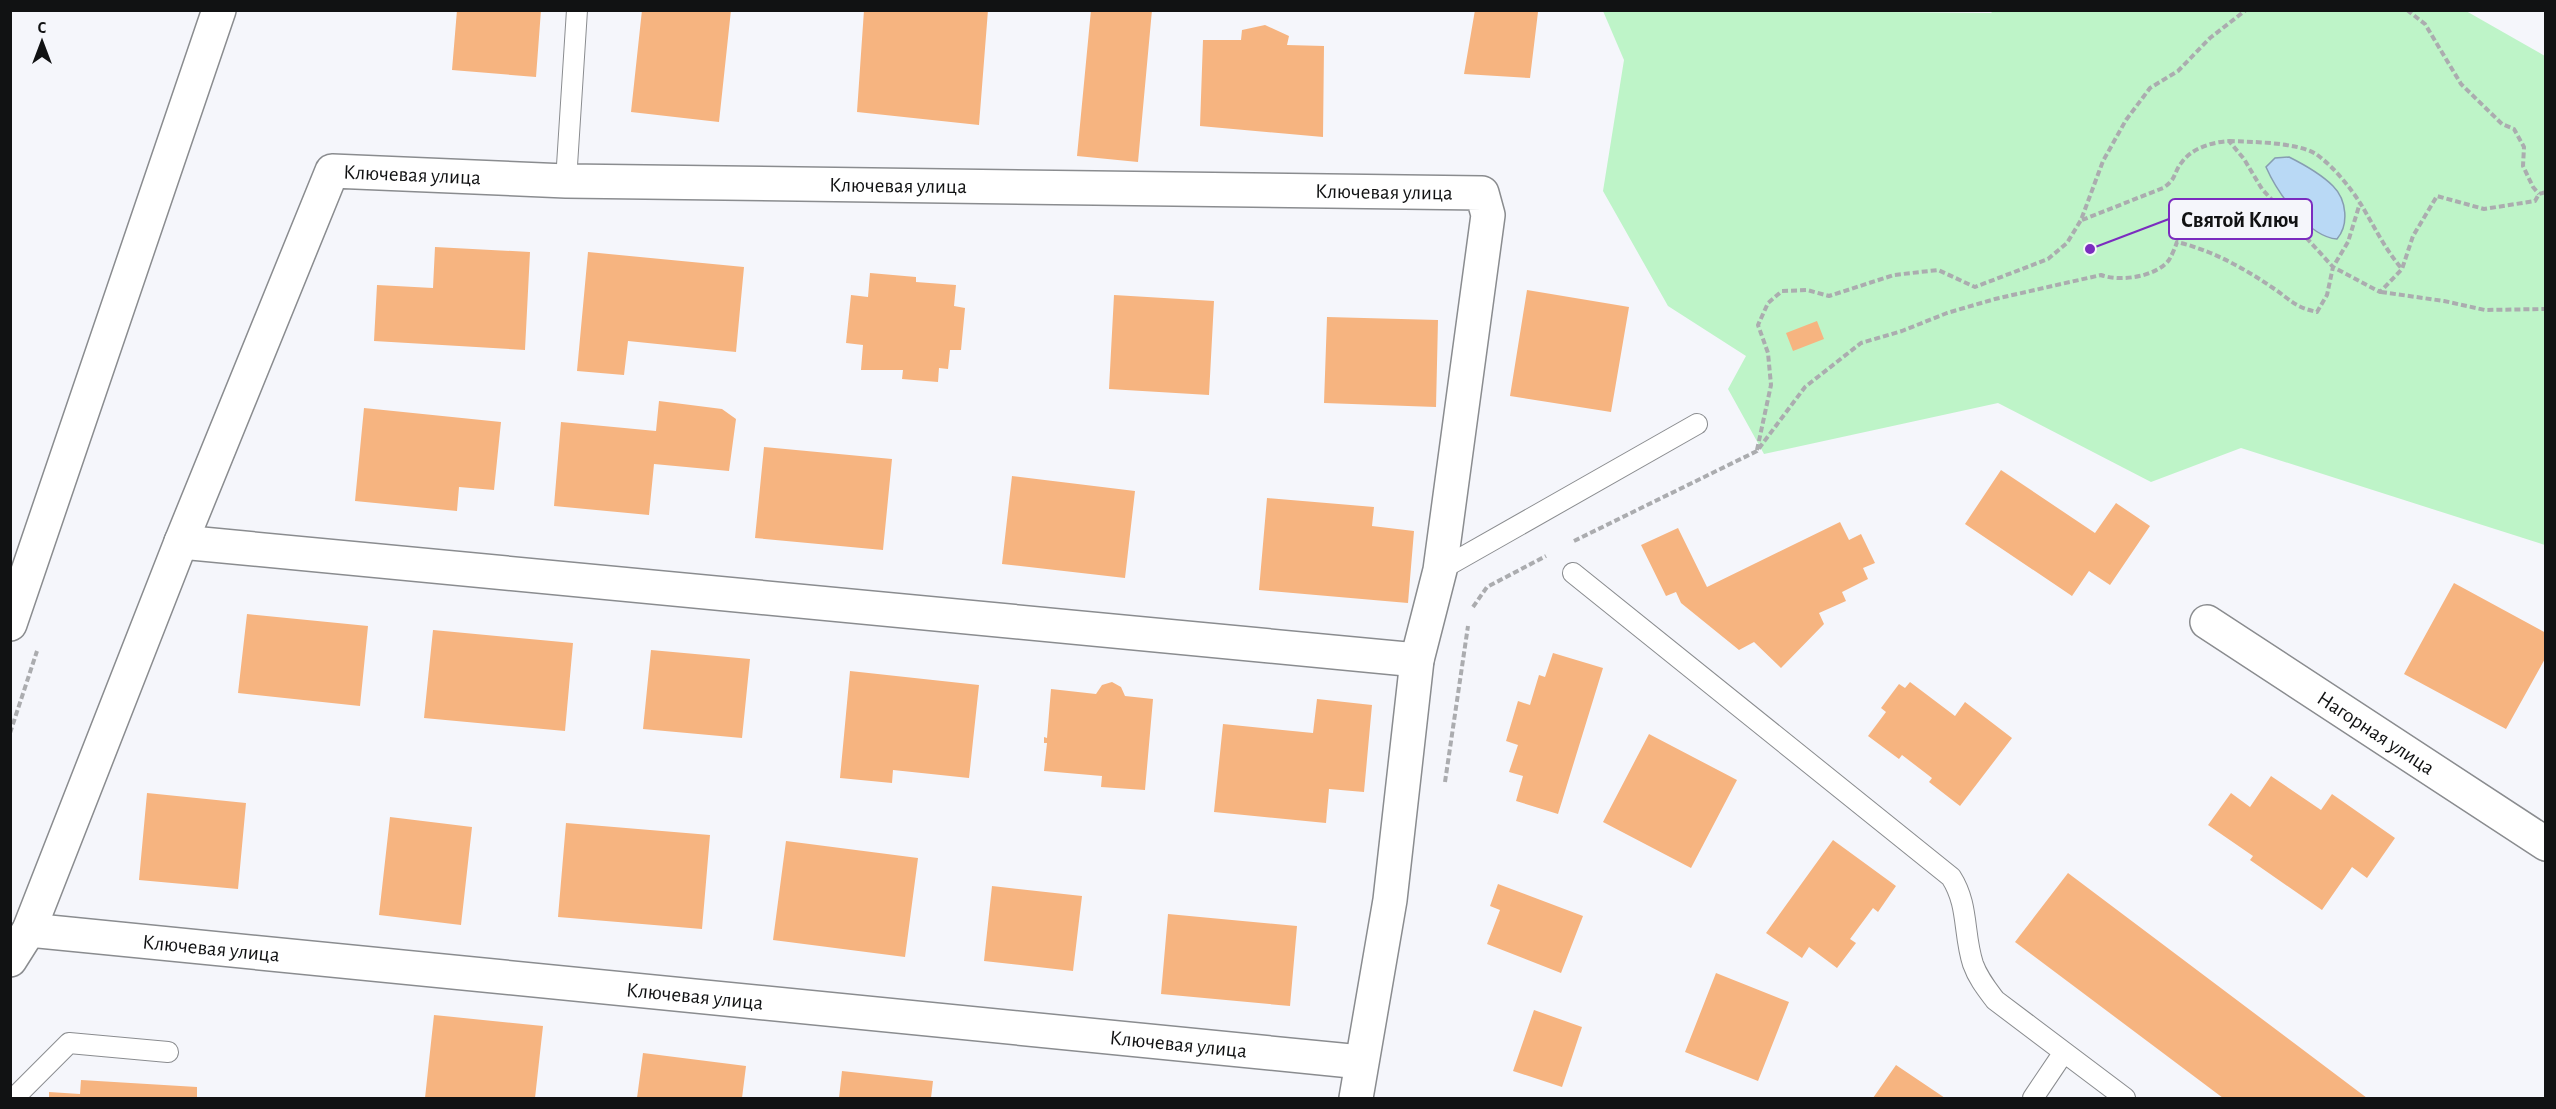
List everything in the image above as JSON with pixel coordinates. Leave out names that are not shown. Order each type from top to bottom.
[{"type":"street","points":[[10,624],[219,10]]},
{"type":"street","name":"Ключевая улица","points":[[10,960],[29,930],[332,171],[566,181],[1482,193],[1488,215],[1440,570],[1418,660],[1390,900],[1356,1098]]},
{"type":"street","points":[[182,542],[1418,660]]},
{"type":"street","name":"Нагорная улица","points":[[2206,622],[2546,844]]},
{"type":"street","name":"Ключевая улица","points":[[29,930],[1361,1062]]},
{"type":"lane","points":[[566,181],[577,10]]},
{"type":"lane","points":[[1440,570],[1697,424]]},
{"type":"lane","points":[[1573,573],[1951,877],[1960,892],[1973,963],[1981,982],[1995,1000],[2125,1098]]},
{"type":"lane","points":[[14,1098],[69,1043],[168,1052]]},
{"type":"lane","points":[[2033,1098],[2064,1052]]},
{"type":"path","points":[[1757,451],[1771,385],[1768,353],[1758,325],[1768,303],[1782,291],[1807,290],[1829,296],[1894,275],[1938,270],[1975,287],[2048,259],[2067,243],[2081,220],[2103,161],[2126,120],[2150,88],[2178,71],[2210,38],[2246,10]]},
{"type":"path","points":[[2407,10],[2425,24],[2461,84],[2502,124],[2514,129],[2524,147],[2523,166],[2532,187],[2539,194]]},
{"type":"path","points":[[2229,141],[2244,159],[2262,189],[2333,267],[2380,292],[2444,301],[2485,310],[2546,309]]},
{"type":"path","points":[[2081,220],[2163,188],[2173,182],[2182,161],[2193,152],[2213,142],[2284,145],[2315,154],[2342,180],[2360,203],[2385,249],[2402,269]]},
{"type":"path","points":[[2380,292],[2402,269],[2413,236],[2437,196],[2484,209],[2535,201],[2539,194],[2546,192]]},
{"type":"path","points":[[1573,542],[1757,451],[1805,387],[1861,343],[1902,331],[1947,313],[1995,299],[2101,275],[2112,280],[2130,280],[2163,266],[2177,243],[2197,247],[2233,264],[2273,288],[2299,308],[2317,312],[2327,295],[2333,267],[2348,243],[2360,203]]},
{"type":"path","points":[[1471,613],[1479,596],[1487,587],[1552,553]]},
{"type":"path","points":[[1445,783],[1469,620]]},
{"type":"green space","points":[[1883,10],[1887,12],[1991,13],[1994,10],[2466,11],[2545,56],[2545,545],[2241,448],[2151,482],[1998,403],[1764,454],[1728,389],[1746,356],[1668,306],[1603,191],[1624,60],[1603,11]]},
{"type":"water","points":[[2289,157],[2318,174],[2338,192],[2344,205],[2345,220],[2337,239],[2326,236],[2305,222],[2278,189],[2266,167],[2275,158]]},
{"type":"building","points":[[457,10],[541,10],[536,77],[452,70]]},
{"type":"building","points":[[642,10],[731,10],[719,122],[631,112]]},
{"type":"building","points":[[864,10],[988,10],[979,125],[857,112]]},
{"type":"building","points":[[1091,10],[1152,10],[1138,162],[1077,156]]},
{"type":"building","points":[[1475,10],[1538,12],[1530,78],[1464,74]]},
{"type":"building","points":[[1265,25],[1289,36],[1287,45],[1324,46],[1323,137],[1200,126],[1203,40],[1241,40],[1242,30]]},
{"type":"building","points":[[435,247],[530,252],[525,350],[374,341],[377,285],[433,288]]},
{"type":"building","points":[[588,252],[744,267],[736,352],[628,341],[624,375],[577,371]]},
{"type":"building","points":[[870,273],[916,277],[916,282],[956,285],[954,306],[965,308],[961,350],[950,350],[948,369],[939,368],[938,382],[902,379],[903,370],[861,370],[863,345],[846,343],[851,295],[868,297]]},
{"type":"building","points":[[1527,290],[1629,307],[1611,412],[1510,396]]},
{"type":"building","points":[[1114,295],[1214,301],[1209,395],[1109,389]]},
{"type":"building","points":[[1327,317],[1438,320],[1436,407],[1324,403]]},
{"type":"building","points":[[1817,321],[1824,339],[1793,351],[1786,333]]},
{"type":"building","points":[[659,401],[722,409],[736,419],[729,471],[654,464],[649,515],[554,506],[561,422],[656,431]]},
{"type":"building","points":[[364,408],[501,422],[494,490],[459,487],[457,511],[355,501]]},
{"type":"building","points":[[764,447],[892,459],[883,550],[755,538]]},
{"type":"building","points":[[2001,470],[2095,533],[2116,503],[2150,526],[2110,585],[2089,571],[2072,596],[1965,524]]},
{"type":"building","points":[[1012,476],[1135,491],[1125,578],[1002,564]]},
{"type":"building","points":[[1267,498],[1374,507],[1372,526],[1414,531],[1408,603],[1259,590]]},
{"type":"building","points":[[1840,522],[1849,540],[1861,534],[1875,563],[1863,568],[1868,579],[1842,592],[1846,601],[1819,613],[1824,624],[1781,668],[1754,642],[1739,650],[1681,603],[1676,592],[1666,596],[1641,545],[1678,528],[1707,587]]},
{"type":"building","points":[[2454,583],[2546,633],[2546,657],[2506,729],[2404,674]]},
{"type":"building","points":[[247,614],[368,626],[360,706],[238,693]]},
{"type":"building","points":[[433,630],[573,643],[565,731],[424,718]]},
{"type":"building","points":[[651,650],[750,659],[742,738],[643,729]]},
{"type":"building","points":[[1553,653],[1603,668],[1558,814],[1516,801],[1523,776],[1509,772],[1518,745],[1506,741],[1518,701],[1530,705],[1539,675],[1545,677]]},
{"type":"building","points":[[850,671],[979,685],[969,778],[893,770],[892,783],[840,778]]},
{"type":"building","points":[[1112,682],[1121,687],[1125,696],[1153,699],[1145,790],[1101,787],[1102,776],[1044,771],[1047,743],[1044,743],[1044,737],[1047,738],[1051,689],[1096,694],[1102,685]]},
{"type":"building","points":[[1910,682],[1955,716],[1965,702],[2012,738],[1960,806],[1929,782],[1932,778],[1902,755],[1899,759],[1868,736],[1886,712],[1881,708],[1899,684],[1905,688]]},
{"type":"building","points":[[1317,699],[1372,705],[1364,792],[1329,789],[1326,823],[1214,812],[1223,724],[1313,733]]},
{"type":"building","points":[[1649,734],[1737,780],[1691,868],[1603,822]]},
{"type":"building","points":[[2271,776],[2321,810],[2332,794],[2395,838],[2367,878],[2352,867],[2322,910],[2250,860],[2253,856],[2208,825],[2231,793],[2250,807]]},
{"type":"building","points":[[147,793],[246,803],[238,889],[139,880]]},
{"type":"building","points":[[390,817],[472,827],[461,925],[379,915]]},
{"type":"building","points":[[566,823],[710,835],[702,929],[558,917]]},
{"type":"building","points":[[1833,840],[1896,886],[1878,912],[1873,908],[1850,939],[1856,943],[1837,968],[1809,947],[1802,958],[1766,933]]},
{"type":"building","points":[[786,841],[918,858],[905,957],[773,940]]},
{"type":"building","points":[[2068,873],[2367,1098],[2223,1098],[2015,942]]},
{"type":"building","points":[[1498,884],[1583,916],[1561,973],[1487,944],[1500,910],[1490,906]]},
{"type":"building","points":[[992,886],[1082,896],[1073,971],[984,961]]},
{"type":"building","points":[[1168,914],[1297,926],[1290,1006],[1161,994]]},
{"type":"building","points":[[1716,973],[1789,1002],[1758,1081],[1685,1052]]},
{"type":"building","points":[[1534,1010],[1582,1027],[1562,1087],[1513,1071]]},
{"type":"building","points":[[434,1015],[543,1026],[535,1098],[425,1098]]},
{"type":"building","points":[[643,1053],[746,1066],[742,1098],[637,1098]]},
{"type":"building","points":[[1896,1065],[1945,1098],[1873,1098]]},
{"type":"building","points":[[842,1071],[933,1081],[931,1098],[839,1098]]},
{"type":"building","points":[[81,1080],[197,1087],[197,1098],[49,1098],[49,1092],[80,1094]]},
{"type":"place","name":"Святой Ключ","points":[[2090,249]]}]
